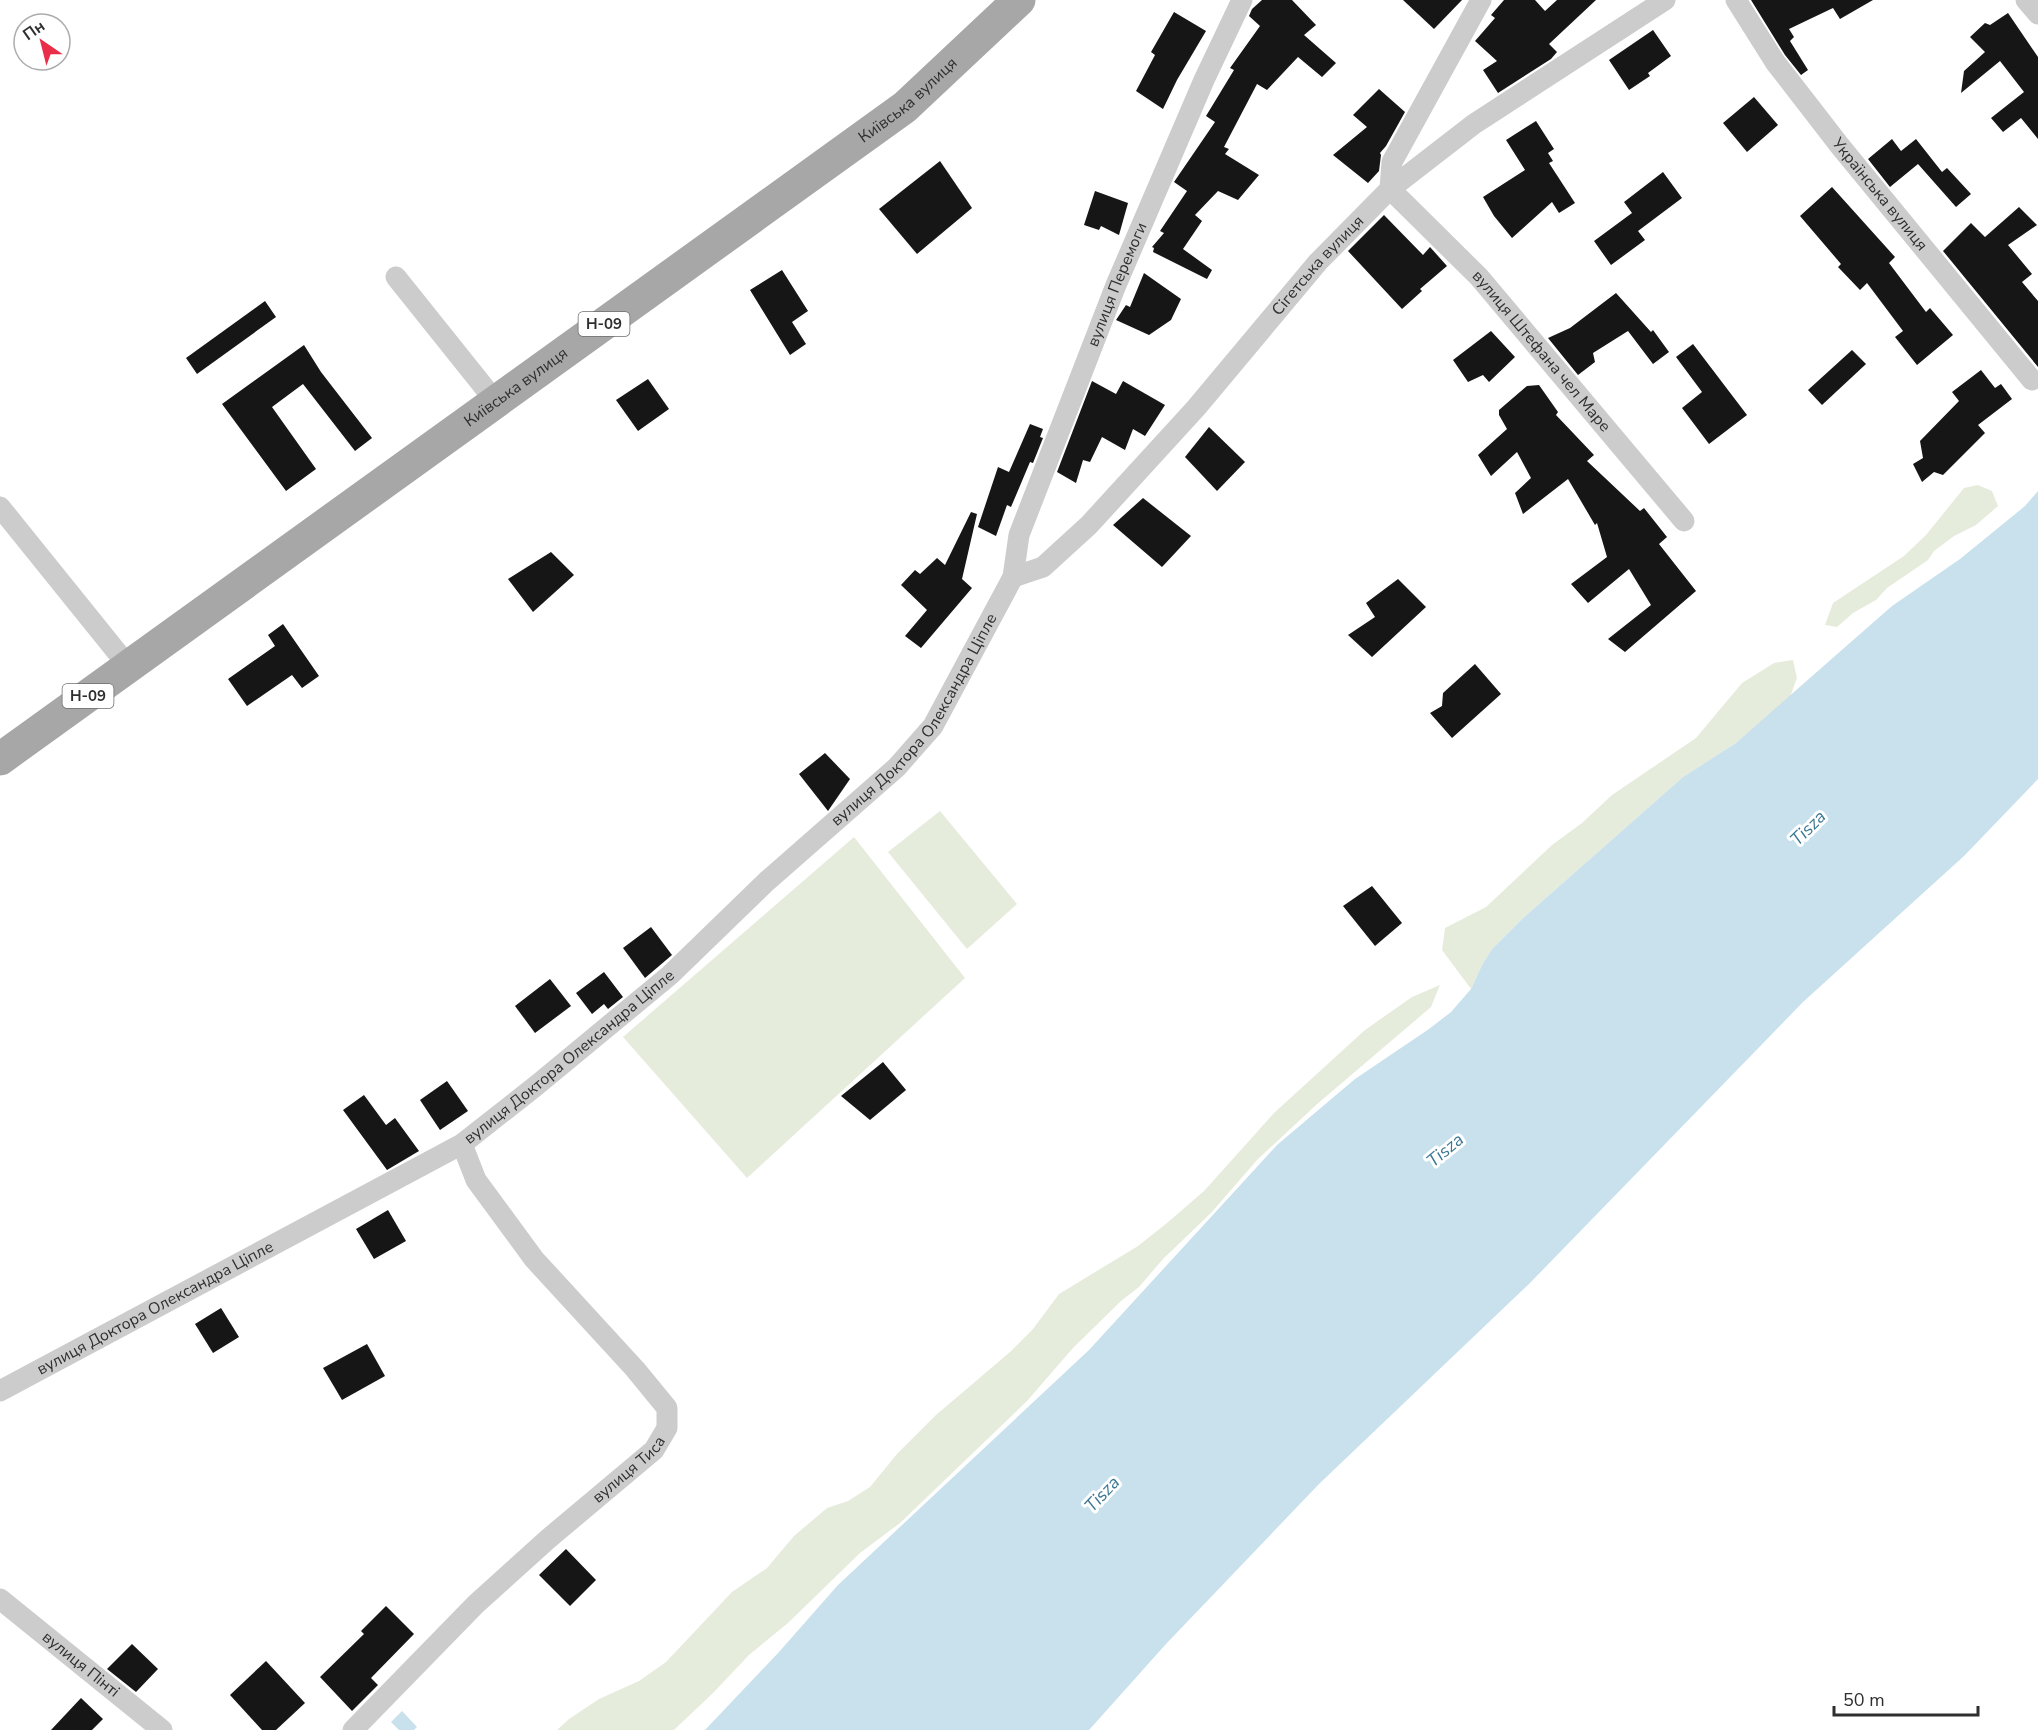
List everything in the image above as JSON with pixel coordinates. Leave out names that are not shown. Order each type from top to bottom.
[{"type":"main road","name":"Київська вулиця","points":[[0,759],[905,107],[1019,0]]},
{"type":"street","name":"вулиця Перемоги","points":[[1013,577],[1019,535],[1116,285],[1204,80],[1242,0]]},
{"type":"street","points":[[1390,189],[1392,162],[1481,0]]},
{"type":"street","name":"Сігетська вулиця","points":[[1013,577],[1042,567],[1089,525],[1196,408],[1318,262],[1390,189],[1474,124],[1665,0]]},
{"type":"street","name":"Українська вулиця","points":[[1737,0],[1775,62],[1840,146],[2032,380]]},
{"type":"street","points":[[2026,0],[2038,14]]},
{"type":"street","name":"вулиця Штефана чел Маре","points":[[1390,189],[1479,277],[1684,521]]},
{"type":"street","points":[[396,277],[496,402]]},
{"type":"street","points":[[0,507],[129,667]]},
{"type":"street","name":"вулиця Доктора Олександра Ціпле","points":[[0,1391],[462,1144],[537,1085],[670,975],[767,881],[897,767],[933,726],[1013,577]]},
{"type":"street","name":"вулиця Тиса","points":[[353,1730],[476,1604],[548,1539],[654,1450],[668,1428],[667,1408],[635,1369],[534,1259],[476,1180],[462,1144]]},
{"type":"street","name":"вулиця Пінті","points":[[0,1599],[162,1730]]},
{"type":"green space","points":[[1978,485],[1992,491],[1998,506],[1976,525],[1954,536],[1934,551],[1928,560],[1837,627],[1825,625],[1833,603],[1904,556],[1926,535],[1964,488]]},
{"type":"green space","points":[[1793,660],[1797,678],[1790,697],[1736,743],[1683,777],[1521,920],[1492,949],[1471,989],[1442,950],[1445,928],[1486,907],[1552,845],[1582,823],[1612,795],[1696,738],[1742,683],[1774,663]]},
{"type":"green space","points":[[940,811],[1017,904],[967,949],[888,852]]},
{"type":"green space","points":[[854,837],[965,978],[747,1178],[623,1037]]},
{"type":"green space","points":[[1440,985],[1431,1007],[1316,1105],[1257,1160],[1211,1213],[1163,1259],[1139,1287],[1121,1301],[1073,1348],[1027,1401],[900,1523],[860,1553],[788,1623],[749,1655],[674,1730],[557,1730],[599,1699],[639,1681],[666,1662],[732,1592],[767,1568],[794,1536],[827,1508],[848,1501],[870,1487],[897,1454],[936,1415],[1010,1352],[1033,1329],[1059,1294],[1138,1246],[1167,1223],[1204,1191],[1274,1113],[1365,1030],[1412,997]]},
{"type":"water","name":"Tisza","points":[[2038,491],[2038,779],[1964,856],[1803,1002],[1529,1284],[1319,1484],[1166,1644],[1089,1730],[705,1730],[779,1652],[838,1585],[1089,1350],[1277,1145],[1355,1079],[1451,1012],[1471,989],[1492,949],[1521,920],[1683,777],[1736,743],[1892,606],[1960,559],[2025,506]]},
{"type":"water","points":[[402,1711],[417,1727],[414,1730],[399,1730],[391,1722]]},
{"type":"building","points":[[1262,0],[1292,0],[1316,25],[1304,35],[1336,63],[1322,77],[1298,57],[1267,90],[1257,84],[1224,147],[1229,149],[1225,154],[1259,175],[1238,200],[1218,191],[1195,215],[1202,221],[1183,249],[1212,270],[1207,279],[1153,252],[1152,247],[1164,233],[1160,231],[1187,191],[1174,182],[1215,122],[1206,116],[1234,70],[1230,68],[1260,26],[1249,16],[1252,9]]},
{"type":"building","points":[[1403,0],[1462,0],[1434,29]]},
{"type":"building","points":[[1504,0],[1535,0],[1545,11],[1557,0],[1596,0],[1549,44],[1557,52],[1551,59],[1498,93],[1483,70],[1497,61],[1475,41],[1495,18],[1491,15]]},
{"type":"building","points":[[1751,0],[1873,0],[1840,19],[1833,8],[1789,29],[1794,37],[1790,41],[1808,70],[1801,75],[1785,55]]},
{"type":"building","points":[[1174,12],[1206,31],[1163,109],[1136,91],[1155,55],[1151,52]]},
{"type":"building","points":[[2008,13],[2038,57],[2038,139],[2021,118],[2003,132],[1991,118],[2024,92],[2000,61],[1961,93],[1964,71],[1985,52],[1970,37],[1985,23],[1990,25]]},
{"type":"building","points":[[1653,30],[1671,56],[1648,73],[1650,76],[1629,90],[1609,60]]},
{"type":"building","points":[[1379,89],[1405,112],[1380,153],[1379,171],[1368,183],[1333,155],[1367,127],[1353,115]]},
{"type":"building","points":[[1754,97],[1778,125],[1747,152],[1723,123]]},
{"type":"building","points":[[1536,121],[1554,149],[1548,153],[1553,161],[1549,163],[1575,203],[1559,213],[1552,202],[1512,238],[1494,216],[1483,197],[1525,170],[1506,140]]},
{"type":"building","points":[[1892,139],[1901,151],[1916,139],[1942,172],[1947,168],[1971,194],[1956,207],[1918,164],[1890,187],[1868,159]]},
{"type":"building","points":[[940,161],[972,208],[917,254],[879,209]]},
{"type":"building","points":[[1663,172],[1682,198],[1638,231],[1645,240],[1611,265],[1594,241],[1632,213],[1624,202]]},
{"type":"building","points":[[1832,187],[1895,257],[1889,263],[1926,312],[1930,308],[1953,335],[1917,365],[1895,337],[1903,331],[1867,283],[1860,290],[1838,267],[1841,264],[1800,216]]},
{"type":"building","points":[[1095,191],[1128,203],[1119,235],[1101,226],[1099,230],[1084,225]]},
{"type":"building","points":[[2019,207],[2037,225],[2008,245],[2032,274],[2022,282],[2038,301],[2038,367],[1943,251],[1971,223],[1985,237]]},
{"type":"building","points":[[1384,215],[1423,255],[1430,247],[1447,266],[1420,289],[1422,291],[1402,309],[1348,251]]},
{"type":"building","points":[[782,270],[808,311],[792,322],[806,344],[790,355],[750,290]]},
{"type":"building","points":[[1144,273],[1181,299],[1171,320],[1149,335],[1116,320],[1126,305],[1130,307]]},
{"type":"building","points":[[1616,293],[1651,332],[1653,330],[1669,352],[1653,364],[1628,331],[1593,353],[1595,362],[1578,375],[1548,338],[1570,328]]},
{"type":"building","points":[[265,301],[276,317],[197,374],[186,358]]},
{"type":"building","points":[[1491,331],[1515,357],[1489,382],[1483,375],[1468,382],[1453,360]]},
{"type":"building","points":[[1693,344],[1747,415],[1709,444],[1682,408],[1702,392],[1676,357]]},
{"type":"building","points":[[304,345],[321,372],[372,438],[355,451],[303,384],[272,407],[316,469],[286,491],[222,404]]},
{"type":"building","points":[[1852,350],[1866,364],[1822,405],[1808,390]]},
{"type":"building","points":[[1981,370],[1995,388],[2001,384],[2012,399],[1978,425],[1985,433],[1943,475],[1934,472],[1922,482],[1913,464],[1923,458],[1920,441],[1959,401],[1952,392]]},
{"type":"building","points":[[648,379],[669,409],[638,431],[616,400]]},
{"type":"building","points":[[1092,381],[1116,394],[1123,381],[1165,405],[1145,436],[1133,429],[1125,450],[1102,437],[1090,462],[1083,460],[1076,483],[1057,472]]},
{"type":"building","points":[[1539,385],[1558,412],[1556,415],[1594,455],[1587,461],[1640,511],[1644,508],[1667,537],[1659,544],[1696,591],[1625,652],[1608,639],[1651,605],[1629,569],[1588,603],[1571,584],[1607,557],[1597,523],[1595,525],[1568,479],[1523,514],[1515,493],[1531,478],[1517,452],[1491,476],[1478,455],[1507,429],[1499,415],[1499,410],[1527,386]]},
{"type":"building","points":[[1030,424],[1043,429],[1040,437],[1043,438],[1011,507],[1007,505],[996,536],[978,527],[998,467],[1009,472]]},
{"type":"building","points":[[1209,427],[1245,462],[1217,491],[1185,457]]},
{"type":"building","points":[[1143,498],[1191,536],[1162,567],[1113,525]]},
{"type":"building","points":[[971,512],[977,514],[962,579],[972,588],[921,648],[905,636],[927,610],[901,585],[915,570],[920,574],[937,558],[945,565]]},
{"type":"building","points":[[551,552],[574,575],[533,612],[508,579]]},
{"type":"building","points":[[1398,579],[1426,607],[1372,657],[1348,635],[1375,617],[1366,603]]},
{"type":"building","points":[[283,624],[319,676],[302,688],[292,675],[247,706],[228,679],[275,646],[268,635]]},
{"type":"building","points":[[1475,664],[1501,694],[1452,738],[1430,713],[1442,706],[1443,693]]},
{"type":"building","points":[[825,753],[850,779],[828,811],[799,774]]},
{"type":"building","points":[[1372,886],[1402,923],[1375,946],[1343,906]]},
{"type":"building","points":[[651,927],[672,955],[645,978],[623,948]]},
{"type":"building","points":[[604,972],[623,997],[608,1009],[604,1004],[592,1014],[576,993]]},
{"type":"building","points":[[550,979],[571,1006],[535,1033],[515,1006]]},
{"type":"building","points":[[883,1062],[906,1090],[870,1120],[841,1096]]},
{"type":"building","points":[[447,1081],[468,1111],[440,1130],[420,1100]]},
{"type":"building","points":[[364,1095],[386,1125],[395,1118],[419,1151],[387,1170],[343,1110]]},
{"type":"building","points":[[388,1210],[406,1241],[374,1259],[356,1229]]},
{"type":"building","points":[[221,1308],[239,1337],[213,1353],[195,1324]]},
{"type":"building","points":[[367,1344],[385,1376],[342,1400],[323,1368]]},
{"type":"building","points":[[566,1549],[596,1580],[570,1606],[539,1575]]},
{"type":"building","points":[[386,1606],[414,1634],[371,1678],[378,1685],[352,1711],[320,1677],[364,1634],[361,1631]]},
{"type":"building","points":[[132,1644],[158,1669],[136,1692],[107,1669]]},
{"type":"building","points":[[266,1661],[305,1703],[276,1730],[262,1730],[230,1695]]},
{"type":"building","points":[[81,1698],[103,1719],[92,1730],[51,1730]]}]
